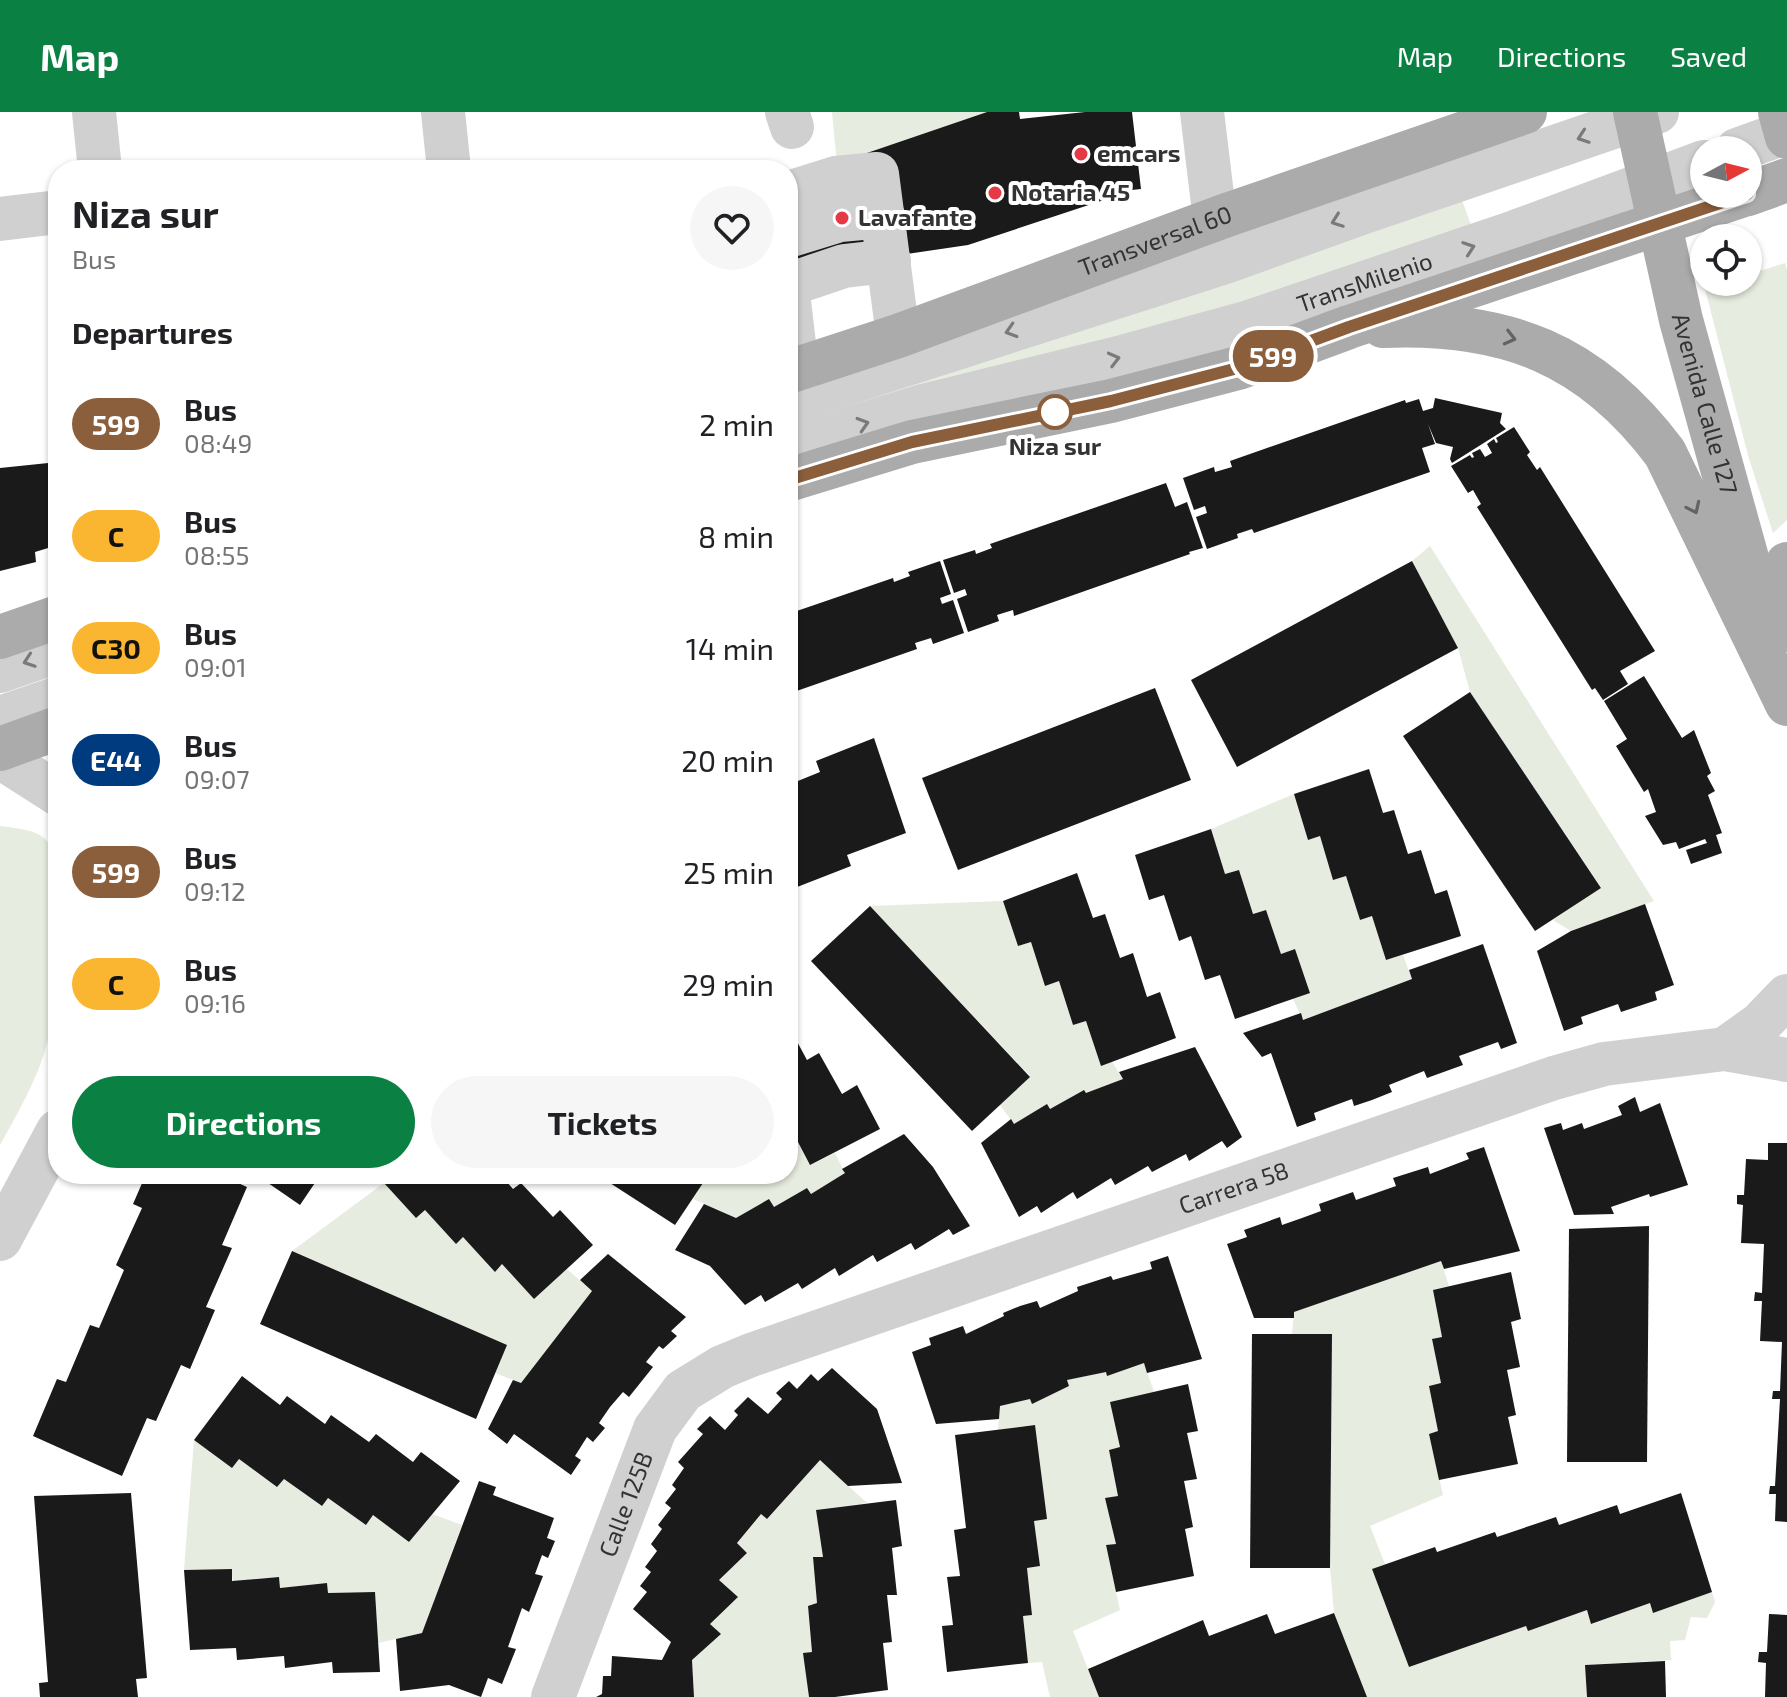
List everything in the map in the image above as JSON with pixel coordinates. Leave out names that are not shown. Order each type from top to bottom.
[{"type":"main road","points":[[1406,153],[1457,112]]},
{"type":"main road","name":"Transversal 60","points":[[798,378],[898,336],[1215,220],[1525,112]]},
{"type":"main road","name":"Avenida Calle 127","points":[[1643,114],[1650,182],[1685,335],[1787,693]]},
{"type":"main road","points":[[1762,189],[1787,180]]},
{"type":"main road","points":[[798,477],[912,442],[1111,401],[1238,368],[1349,327],[1706,208]]},
{"type":"main road","points":[[1349,327],[1407,325],[1513,337],[1544,349],[1606,387],[1649,431],[1665,453],[1787,704]]},
{"type":"main road","points":[[1787,564],[1783,581],[1787,630]]},
{"type":"main road","points":[[0,637],[48,620]]},
{"type":"main road","points":[[0,749],[48,732]]},
{"type":"street","points":[[94,112],[99,160]]},
{"type":"street","points":[[443,112],[448,160]]},
{"type":"street","points":[[1202,112],[1215,220]]},
{"type":"street","points":[[798,380],[882,370],[1225,262],[1643,114]]},
{"type":"street","points":[[1762,139],[1785,128]]},
{"type":"street","name":"TransMilenio","points":[[798,444],[923,406],[1246,323],[1515,232],[1690,167]]},
{"type":"street","points":[[798,190],[836,178],[877,174],[898,336]]},
{"type":"street","points":[[798,208],[838,197],[884,227]]},
{"type":"street","points":[[0,219],[48,213]]},
{"type":"street","points":[[798,233],[840,220],[884,227]]},
{"type":"street","points":[[798,257],[884,227]]},
{"type":"street","points":[[798,282],[844,266],[884,227]]},
{"type":"street","points":[[0,671],[48,654]]},
{"type":"street","points":[[0,718],[48,701]]},
{"type":"street","points":[[0,757],[48,788]]},
{"type":"street","name":"Carrera 58","points":[[1725,1049],[1760,1024],[1787,996]]},
{"type":"street","name":"Carrera 58","points":[[751,1355],[1512,1110],[1604,1064],[1725,1049],[1787,1060]]},
{"type":"street","points":[[0,1239],[48,1150]]},
{"type":"street","name":"Calle 125B","points":[[553,1697],[655,1429],[683,1391],[722,1367],[751,1355]]},
{"type":"shaded area","points":[[832,112],[987,112],[837,164]]},
{"type":"shaded area","points":[[1462,200],[1471,225],[1240,304],[798,435],[798,409]]},
{"type":"shaded area","points":[[1785,263],[1787,270],[1787,520],[1773,533],[1749,459],[1707,296],[1762,296],[1762,270]]},
{"type":"shaded area","points":[[1430,546],[1654,901],[1571,931],[1553,920],[1601,887],[1470,692],[1458,648],[1412,561]]},
{"type":"shaded area","points":[[1294,794],[1308,840],[1320,836],[1346,876],[1360,920],[1372,916],[1386,960],[1403,955],[1412,979],[1303,1020],[1293,999],[1310,992],[1295,949],[1281,954],[1266,910],[1253,914],[1239,870],[1225,874],[1211,829]]},
{"type":"shaded area","points":[[0,826],[37,833],[48,843],[48,1040],[30,1088],[0,1145]]},
{"type":"shaded area","points":[[1003,901],[1018,946],[1031,942],[1045,986],[1059,981],[1073,1025],[1086,1021],[1123,1079],[1086,1093],[1083,1090],[1050,1109],[1047,1104],[1014,1124],[1000,1105],[1030,1076],[870,906]]},
{"type":"shaded area","points":[[798,1143],[810,1165],[835,1153],[845,1173],[811,1194],[807,1188],[774,1207],[736,1218],[693,1199],[703,1184],[798,1184]]},
{"type":"shaded area","points":[[385,1184],[415,1217],[425,1210],[456,1244],[463,1237],[495,1271],[502,1264],[534,1298],[567,1269],[592,1291],[521,1383],[495,1373],[506,1345],[292,1251]]},
{"type":"shaded area","points":[[1441,1261],[1449,1286],[1433,1290],[1442,1337],[1432,1339],[1441,1383],[1429,1386],[1438,1431],[1429,1434],[1443,1495],[1370,1526],[1385,1564],[1372,1569],[1409,1667],[1526,1626],[1528,1630],[1587,1610],[1592,1624],[1650,1603],[1653,1613],[1712,1592],[1715,1602],[1707,1618],[1691,1617],[1685,1640],[1670,1641],[1671,1660],[1585,1665],[1587,1697],[1367,1697],[1334,1613],[1330,1568],[1332,1335],[1292,1335],[1294,1312]]},
{"type":"shaded area","points":[[1144,1363],[1154,1392],[1110,1402],[1120,1447],[1109,1450],[1118,1496],[1106,1499],[1116,1544],[1106,1546],[1120,1610],[1073,1631],[1099,1697],[1050,1697],[1042,1662],[1028,1663],[1023,1616],[1032,1615],[1027,1568],[1040,1566],[1034,1521],[1041,1473],[1034,1425],[998,1430],[1000,1406],[1030,1399],[1032,1403],[1069,1386],[1067,1380]]},
{"type":"shaded area","points":[[194,1440],[232,1467],[239,1459],[277,1487],[284,1479],[321,1506],[328,1498],[366,1525],[373,1515],[409,1542],[432,1514],[462,1525],[422,1633],[378,1643],[375,1592],[328,1593],[327,1583],[280,1588],[279,1577],[233,1581],[231,1569],[184,1570]]},
{"type":"shaded area","points":[[820,1460],[867,1503],[816,1510],[823,1557],[813,1557],[817,1603],[808,1607],[812,1652],[804,1653],[809,1697],[694,1697],[692,1660],[720,1635],[710,1624],[738,1597],[719,1580],[747,1553],[737,1543],[761,1514],[767,1519]]},
{"type":"building","points":[[987,112],[1019,112],[1020,119],[1085,112],[1132,112],[1141,189],[1113,192],[1113,197],[968,245],[900,255],[798,290],[798,177]]},
{"type":"building","points":[[1435,398],[1502,413],[1500,423],[1506,429],[1452,463],[1453,447],[1436,443],[1428,424],[1435,444],[1422,448],[1430,472],[1254,533],[1252,529],[1237,534],[1238,538],[1207,549],[1196,517],[1207,513],[1205,506],[1194,510],[1183,478],[1214,467],[1215,472],[1232,467],[1230,461],[1405,400],[1406,403],[1419,399],[1423,411],[1433,408]]},
{"type":"building","points":[[1514,427],[1530,452],[1527,455],[1537,470],[1540,467],[1655,651],[1620,671],[1628,684],[1603,700],[1595,688],[1592,690],[1477,507],[1481,504],[1473,490],[1468,493],[1451,466],[1470,455],[1474,457],[1472,453],[1480,449],[1485,457],[1492,453],[1487,444],[1494,439],[1498,442],[1496,438]]},
{"type":"building","points":[[48,463],[48,548],[35,552],[36,562],[0,571],[0,468]]},
{"type":"building","points":[[1166,483],[1175,507],[1187,502],[1203,548],[1014,616],[1013,610],[997,615],[999,621],[968,632],[957,599],[967,595],[965,589],[954,593],[943,560],[975,550],[976,554],[992,548],[990,544]]},
{"type":"building","points":[[940,561],[951,594],[940,598],[942,604],[953,600],[964,633],[933,644],[931,638],[915,643],[917,649],[798,691],[798,611],[893,578],[894,582],[910,576],[908,572]]},
{"type":"building","points":[[1412,561],[1458,648],[1237,767],[1191,680]]},
{"type":"building","points":[[1644,676],[1682,738],[1694,730],[1711,773],[1707,776],[1715,791],[1708,795],[1722,833],[1716,835],[1722,853],[1691,864],[1686,850],[1707,843],[1705,839],[1679,849],[1676,842],[1663,845],[1645,816],[1656,812],[1648,789],[1644,792],[1616,746],[1627,739],[1604,701]]},
{"type":"building","points":[[1155,688],[1191,780],[958,870],[922,778]]},
{"type":"building","points":[[1470,692],[1601,888],[1535,931],[1403,736]]},
{"type":"building","points":[[874,738],[906,833],[847,855],[851,866],[798,887],[798,781],[820,772],[816,761]]},
{"type":"building","points":[[1369,769],[1383,813],[1394,810],[1408,854],[1421,850],[1435,894],[1447,890],[1461,936],[1386,960],[1372,916],[1360,920],[1346,876],[1333,880],[1320,836],[1308,840],[1294,794]]},
{"type":"building","points":[[1211,829],[1225,874],[1239,870],[1253,914],[1266,910],[1281,954],[1295,949],[1310,993],[1235,1019],[1220,975],[1205,980],[1191,936],[1179,941],[1164,895],[1149,900],[1135,855]]},
{"type":"building","points":[[1077,873],[1093,918],[1105,914],[1120,958],[1133,953],[1147,997],[1160,992],[1176,1038],[1101,1066],[1086,1021],[1073,1025],[1059,981],[1045,986],[1031,942],[1018,946],[1003,901]]},
{"type":"building","points":[[1645,904],[1674,985],[1655,992],[1657,1000],[1621,1012],[1618,1004],[1581,1017],[1583,1024],[1564,1031],[1537,951],[1571,931]]},
{"type":"building","points":[[870,906],[1030,1077],[972,1131],[811,961]]},
{"type":"building","points":[[1483,944],[1517,1043],[1501,1049],[1498,1042],[1459,1056],[1463,1065],[1427,1078],[1424,1071],[1389,1085],[1392,1092],[1354,1106],[1352,1099],[1314,1113],[1316,1120],[1297,1127],[1271,1053],[1262,1057],[1243,1033],[1301,1013],[1303,1020],[1412,979],[1409,970]]},
{"type":"building","points":[[798,1043],[807,1060],[819,1053],[842,1094],[857,1085],[880,1129],[810,1165],[798,1142]]},
{"type":"building","points":[[1195,1047],[1242,1137],[1227,1148],[1222,1141],[1189,1161],[1186,1154],[1152,1172],[1148,1166],[1115,1185],[1111,1178],[1077,1199],[1073,1192],[1041,1213],[1037,1206],[1019,1217],[981,1143],[1011,1119],[1014,1124],[1047,1104],[1050,1109],[1084,1090],[1086,1093],[1123,1079],[1119,1072]]},
{"type":"building","points":[[1635,1097],[1640,1112],[1660,1103],[1688,1185],[1611,1207],[1614,1214],[1574,1215],[1544,1128],[1561,1123],[1563,1130],[1582,1123],[1584,1129],[1622,1115],[1618,1106]]},
{"type":"building","points":[[904,1134],[933,1167],[970,1226],[953,1235],[949,1229],[915,1250],[911,1243],[877,1262],[873,1255],[839,1276],[835,1268],[802,1289],[798,1283],[765,1302],[761,1295],[745,1305],[710,1266],[675,1250],[704,1204],[736,1218],[769,1199],[774,1207],[807,1188],[811,1194],[845,1173],[842,1169]]},
{"type":"building","points":[[1768,1143],[1787,1143],[1787,1522],[1775,1521],[1776,1494],[1769,1494],[1770,1486],[1775,1486],[1780,1399],[1772,1399],[1773,1391],[1780,1391],[1782,1342],[1760,1341],[1762,1301],[1754,1301],[1755,1292],[1762,1293],[1764,1244],[1741,1243],[1743,1205],[1737,1204],[1737,1195],[1744,1195],[1746,1159],[1768,1160]]},
{"type":"building","points":[[1484,1147],[1520,1251],[1444,1269],[1441,1261],[1294,1312],[1294,1318],[1254,1318],[1227,1244],[1247,1237],[1244,1230],[1280,1217],[1282,1225],[1321,1211],[1319,1204],[1353,1192],[1356,1200],[1396,1186],[1393,1178],[1428,1167],[1430,1174],[1469,1159],[1466,1153]]},
{"type":"building","points":[[142,1184],[240,1184],[247,1187],[222,1245],[232,1248],[206,1307],[215,1310],[190,1369],[181,1365],[156,1421],[147,1418],[122,1476],[33,1436],[57,1379],[66,1382],[90,1325],[99,1328],[124,1270],[116,1265],[142,1208],[133,1204]]},
{"type":"building","points":[[270,1184],[314,1184],[300,1205]]},
{"type":"building","points":[[385,1184],[509,1184],[513,1189],[522,1184],[553,1217],[560,1210],[593,1245],[534,1299],[502,1264],[495,1272],[463,1237],[456,1244],[425,1210],[416,1218]]},
{"type":"building","points":[[611,1184],[702,1184],[675,1225]]},
{"type":"building","points":[[1649,1226],[1647,1462],[1567,1462],[1569,1229]]},
{"type":"building","points":[[292,1251],[507,1345],[476,1419],[260,1324]]},
{"type":"building","points":[[608,1254],[686,1317],[671,1331],[677,1336],[663,1349],[659,1346],[646,1362],[653,1367],[629,1397],[623,1392],[610,1407],[599,1423],[605,1428],[593,1442],[587,1437],[575,1456],[581,1460],[571,1475],[514,1434],[507,1444],[488,1429],[513,1380],[521,1383],[592,1291],[580,1280]]},
{"type":"building","points":[[1168,1256],[1202,1359],[1147,1373],[1144,1363],[1107,1376],[1106,1372],[1067,1380],[1069,1386],[1032,1404],[1030,1399],[1000,1406],[999,1419],[936,1424],[912,1352],[931,1345],[929,1338],[963,1326],[966,1334],[1020,1306],[1037,1301],[1040,1308],[1078,1291],[1077,1287],[1111,1276],[1113,1280],[1152,1269],[1150,1262]]},
{"type":"building","points":[[1511,1272],[1521,1319],[1511,1322],[1520,1367],[1507,1370],[1516,1415],[1508,1417],[1518,1464],[1439,1480],[1429,1434],[1438,1431],[1429,1386],[1441,1383],[1432,1339],[1442,1337],[1433,1290]]},
{"type":"building","points":[[1252,1334],[1332,1334],[1330,1568],[1250,1568]]},
{"type":"building","points":[[832,1368],[877,1409],[902,1483],[848,1486],[820,1460],[767,1519],[761,1514],[737,1543],[747,1553],[719,1580],[738,1597],[710,1624],[721,1634],[692,1660],[694,1697],[596,1697],[602,1694],[603,1676],[611,1676],[612,1656],[662,1660],[671,1642],[633,1609],[647,1592],[640,1586],[651,1572],[645,1567],[657,1551],[651,1544],[662,1529],[658,1525],[671,1508],[665,1503],[676,1489],[672,1485],[684,1468],[678,1462],[703,1434],[697,1429],[710,1416],[725,1430],[738,1415],[734,1411],[748,1397],[768,1414],[782,1399],[776,1393],[789,1381],[797,1389],[811,1374],[818,1381]]},
{"type":"building","points":[[242,1376],[280,1405],[287,1396],[325,1424],[331,1415],[369,1442],[376,1434],[413,1462],[421,1452],[460,1481],[409,1542],[373,1515],[366,1525],[328,1498],[322,1506],[284,1479],[277,1487],[239,1459],[232,1468],[194,1440]]},
{"type":"building","points":[[1188,1384],[1198,1431],[1187,1433],[1197,1479],[1184,1481],[1193,1527],[1185,1529],[1194,1576],[1116,1592],[1106,1545],[1116,1544],[1105,1498],[1118,1496],[1109,1450],[1120,1447],[1110,1402]]},
{"type":"building","points":[[1035,1425],[1047,1519],[1034,1521],[1040,1566],[1027,1568],[1032,1615],[1023,1616],[1028,1663],[947,1672],[942,1626],[953,1625],[947,1577],[960,1576],[954,1530],[966,1528],[955,1435]]},
{"type":"building","points":[[479,1481],[496,1487],[493,1495],[554,1518],[547,1538],[555,1541],[548,1558],[542,1555],[535,1574],[543,1576],[529,1612],[522,1608],[508,1647],[516,1649],[502,1684],[488,1678],[481,1697],[449,1685],[400,1691],[396,1639],[422,1633]]},
{"type":"building","points":[[131,1493],[147,1678],[136,1679],[138,1697],[40,1697],[39,1683],[48,1682],[34,1496]]},
{"type":"building","points":[[1681,1493],[1712,1592],[1653,1613],[1650,1603],[1591,1624],[1587,1610],[1528,1631],[1526,1626],[1409,1667],[1372,1569],[1435,1547],[1437,1552],[1495,1532],[1497,1537],[1556,1517],[1559,1525],[1617,1505],[1620,1514]]},
{"type":"building","points":[[896,1500],[902,1546],[892,1548],[897,1595],[887,1595],[892,1642],[883,1643],[888,1690],[809,1697],[803,1653],[812,1652],[808,1606],[817,1603],[813,1557],[823,1557],[816,1510]]},
{"type":"building","points":[[232,1569],[232,1581],[279,1577],[280,1588],[327,1583],[328,1593],[375,1592],[380,1672],[333,1673],[332,1662],[285,1668],[284,1656],[237,1660],[236,1648],[190,1650],[184,1570]]},
{"type":"building","points":[[1334,1613],[1367,1697],[1099,1697],[1088,1669],[1203,1620],[1209,1636],[1267,1614],[1275,1634]]},
{"type":"building","points":[[1769,1614],[1787,1615],[1787,1697],[1765,1697],[1766,1663],[1758,1662],[1759,1652],[1767,1652]]},
{"type":"building","points":[[1665,1661],[1666,1697],[1587,1697],[1585,1665]]},
{"type":"bus line","name":"599","points":[[798,477],[912,442],[1111,401],[1238,368],[1349,327],[1706,208]]},
{"type":"place","name":"emcars","points":[[1081,154]]},
{"type":"place","name":"Notaria 45","points":[[995,193]]},
{"type":"place","name":"Lavafante","points":[[842,218]]},
{"type":"place","name":"Niza sur","points":[[1055,412]]}]
